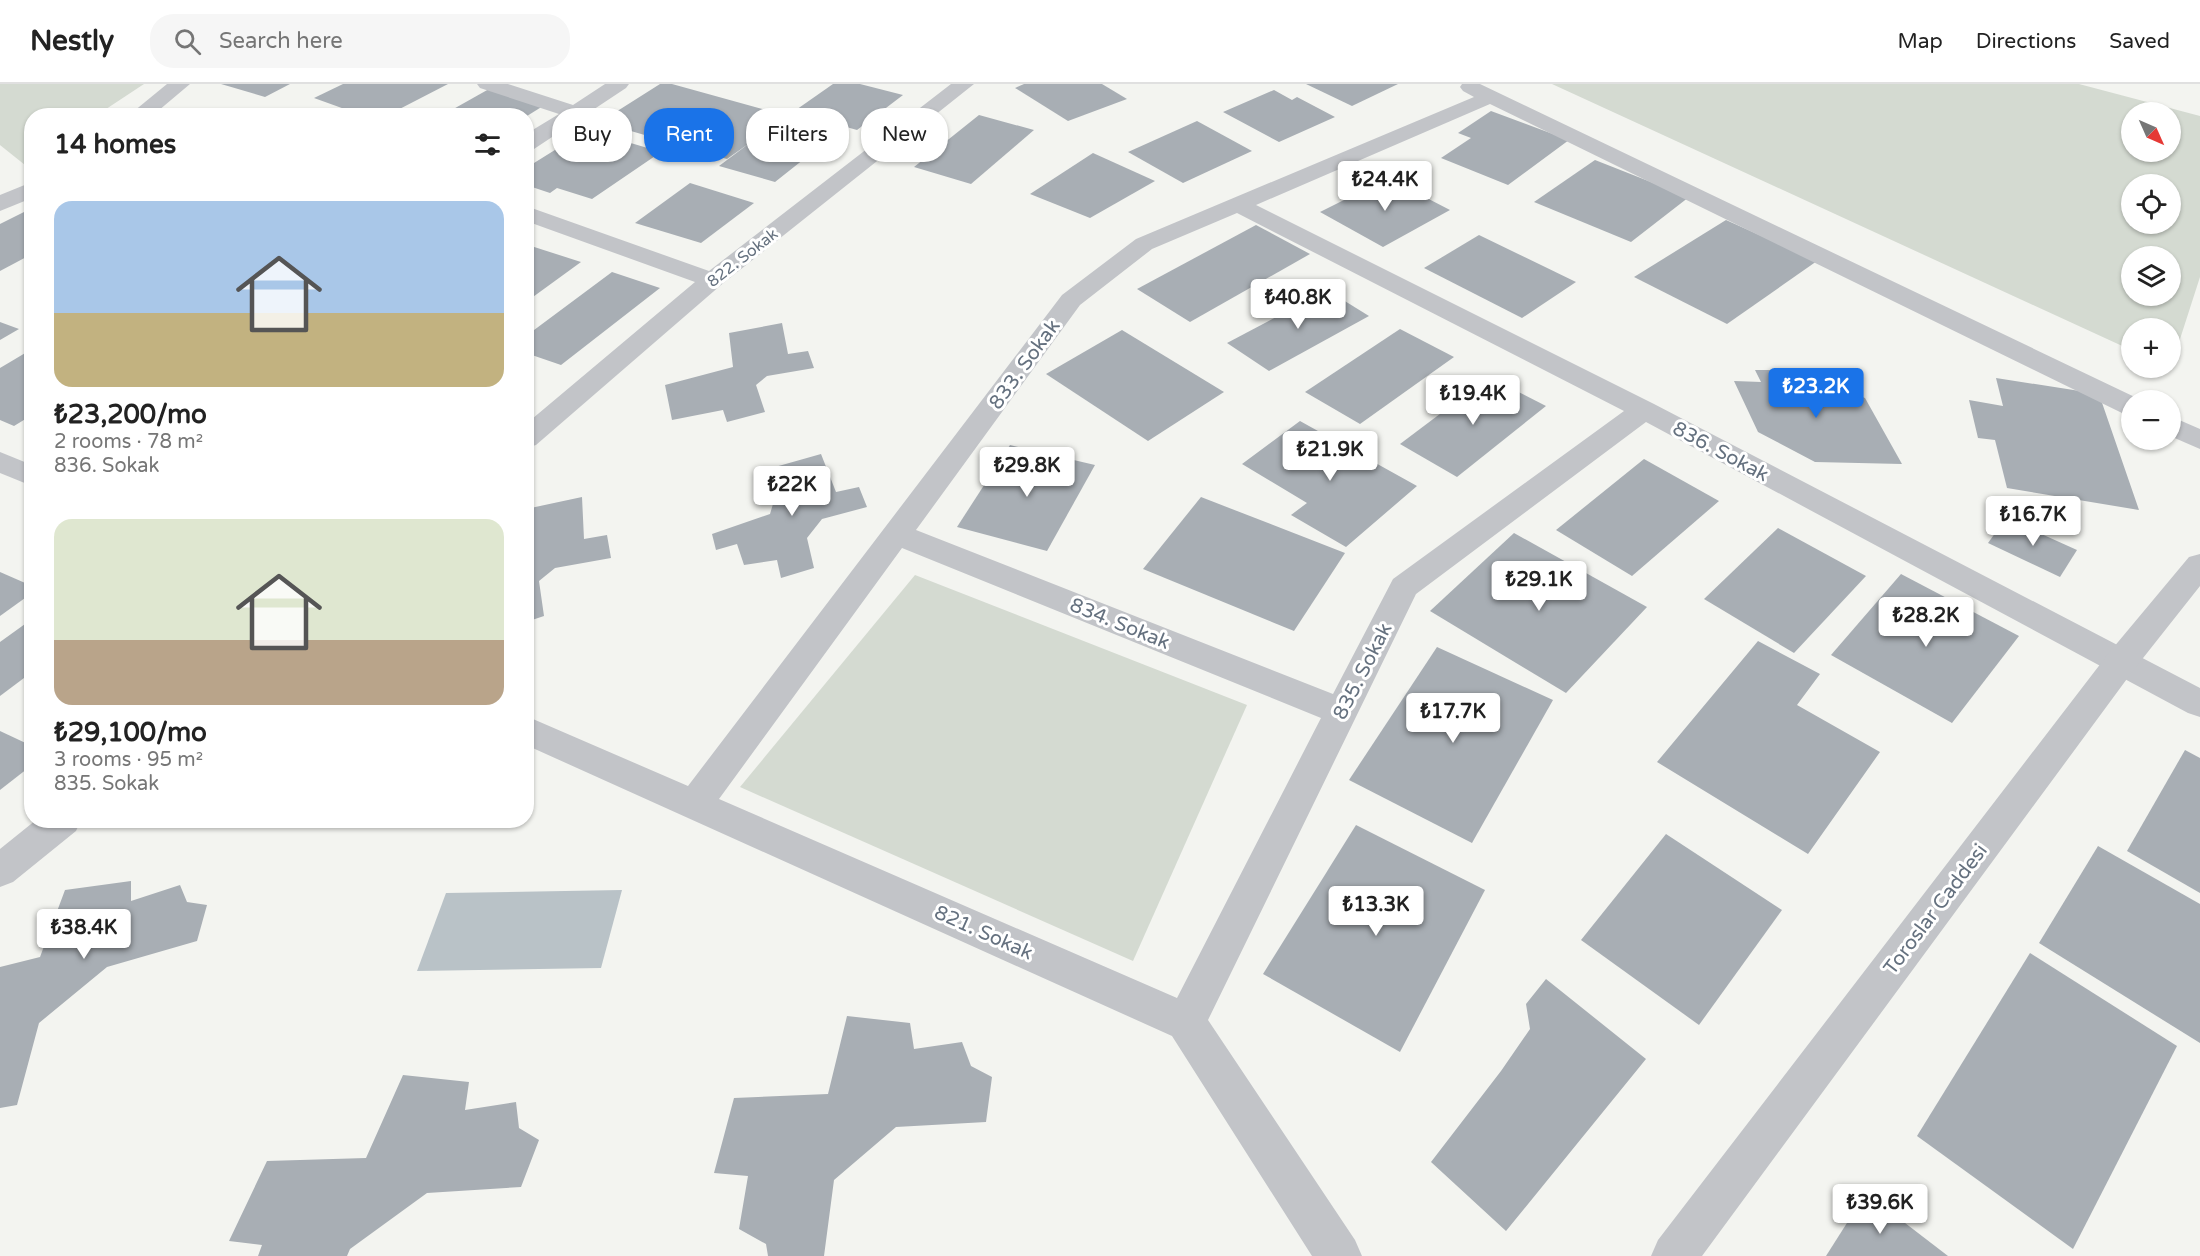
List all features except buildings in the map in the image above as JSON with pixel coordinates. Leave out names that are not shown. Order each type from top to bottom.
[{"type":"street","points":[[148,108],[180,84]]},
{"type":"street","points":[[487,84],[562,108]]},
{"type":"street","points":[[581,108],[619,84]]},
{"type":"street","name":"822. Sokak","points":[[534,432],[712,280],[964,84]]},
{"type":"street","points":[[1463,84],[2121,401]]},
{"type":"street","name":"833. Sokak","points":[[696,803],[1071,300],[1144,244],[1490,97]]},
{"type":"street","points":[[534,139],[552,127]]},
{"type":"street","points":[[0,204],[24,193]]},
{"type":"street","name":"836. Sokak","points":[[1239,205],[1644,410],[2200,704]]},
{"type":"street","points":[[534,216],[712,280]]},
{"type":"street","name":"835. Sokak","points":[[1186,1022],[1404,587],[1644,410]]},
{"type":"street","points":[[2181,430],[2200,440]]},
{"type":"street","name":"834. Sokak","points":[[898,535],[1342,712]]},
{"type":"street","name":"Toroslar Caddesi","points":[[1674,1256],[2120,663],[2200,565]]},
{"type":"street","name":"821. Sokak","points":[[534,733],[696,803],[1186,1022]]},
{"type":"street","points":[[0,871],[53,828]]},
{"type":"street","points":[[1186,1022],[1339,1256]]},
{"type":"shaded area","points":[[0,84],[144,84],[108,108],[24,108],[24,164],[0,145]]},
{"type":"shaded area","points":[[1552,84],[2079,84],[2147,102],[2121,102],[2121,162],[2181,162],[2181,111],[2200,116],[2200,277],[2181,336],[2181,318],[2121,318],[2121,345]]},
{"type":"shaded area","points":[[915,575],[1247,705],[1133,961],[740,787]]},
{"type":"shaded area","points":[[622,890],[601,968],[417,971],[446,893]]}]
